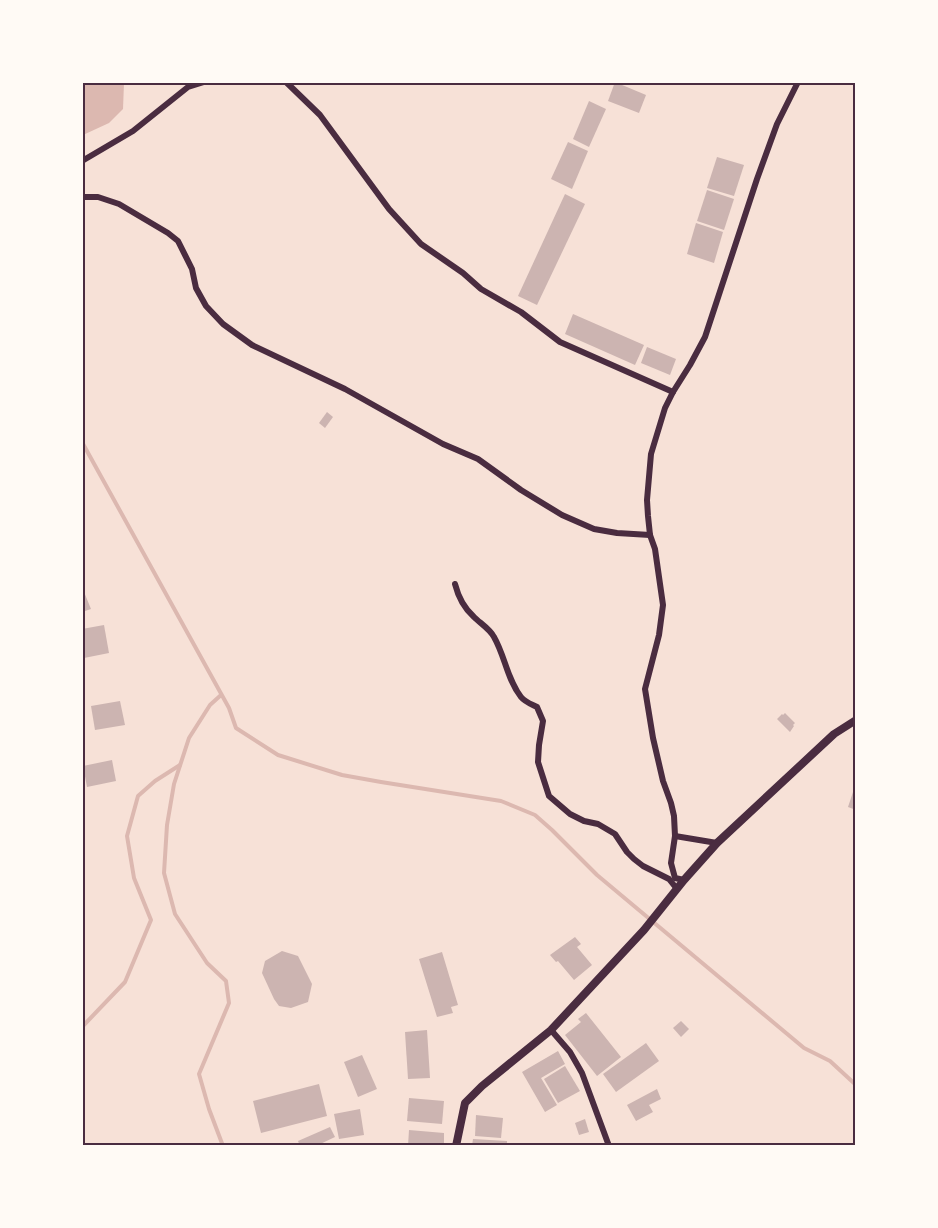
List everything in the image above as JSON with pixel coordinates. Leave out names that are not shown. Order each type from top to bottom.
[{"type":"street","points":[[82,161],[133,131],[188,87],[204,82]]},
{"type":"street","points":[[286,82],[320,115],[389,209],[421,244],[464,273],[481,289],[521,312],[560,342],[673,392]]},
{"type":"street","points":[[684,880],[675,878],[671,862],[675,836],[673,809],[660,770],[645,689],[660,634],[663,605],[656,549],[650,535],[647,500],[651,454],[658,427],[673,392],[705,337],[777,124],[798,82]]},
{"type":"street","points":[[82,197],[98,197],[119,204],[178,241],[192,269],[196,288],[206,306],[223,324],[252,345],[345,389],[443,444],[478,459],[521,490],[562,515],[594,529],[650,535]]},
{"type":"street","points":[[455,584],[467,610],[493,634],[520,697],[537,706],[543,721],[538,762],[549,796],[570,814],[584,821],[598,824],[615,834],[634,859],[669,879],[677,889]]},
{"type":"street","points":[[456,1146],[465,1103],[482,1086],[551,1030],[644,930],[717,843],[834,734],[855,720]]},
{"type":"street","points":[[675,836],[717,843]]},
{"type":"street","points":[[551,1030],[570,1052],[582,1073],[609,1146]]},
{"type":"shaded area","points":[[82,83],[124,83],[123,109],[109,123],[83,135]]},
{"type":"building","points":[[615,82],[646,95],[639,113],[608,101]]},
{"type":"building","points":[[589,101],[606,109],[589,147],[573,139]]},
{"type":"building","points":[[568,142],[588,151],[572,189],[551,179]]},
{"type":"building","points":[[717,157],[744,165],[734,196],[707,188]]},
{"type":"building","points":[[707,190],[734,199],[724,230],[697,221]]},
{"type":"building","points":[[565,194],[585,204],[537,305],[518,296]]},
{"type":"building","points":[[696,223],[723,232],[714,263],[687,254]]},
{"type":"building","points":[[573,314],[644,345],[635,365],[565,334]]},
{"type":"building","points":[[647,347],[676,359],[670,375],[641,363]]},
{"type":"building","points":[[327,412],[333,417],[325,428],[319,423]]},
{"type":"building","points":[[82,587],[91,609],[82,612]]},
{"type":"building","points":[[104,625],[109,653],[84,658],[82,629]]},
{"type":"building","points":[[120,701],[125,725],[95,730],[91,706]]},
{"type":"building","points":[[785,713],[795,723],[790,732],[777,719]]},
{"type":"building","points":[[112,760],[116,781],[87,787],[83,766]]},
{"type":"building","points":[[856,786],[856,810],[848,807]]},
{"type":"building","points":[[575,937],[581,944],[577,947],[592,965],[574,980],[550,955]]},
{"type":"building","points":[[282,951],[298,956],[312,984],[308,1002],[291,1008],[279,1006],[262,973],[265,961]]},
{"type":"building","points":[[442,952],[458,1005],[451,1007],[453,1013],[437,1017],[419,959]]},
{"type":"building","points":[[586,1013],[621,1057],[597,1076],[565,1035],[581,1022],[578,1019]]},
{"type":"building","points":[[681,1021],[689,1029],[681,1037],[673,1028]]},
{"type":"building","points":[[427,1030],[430,1078],[408,1079],[405,1032]]},
{"type":"building","points":[[646,1043],[659,1061],[616,1092],[603,1074]]},
{"type":"building","points":[[558,1051],[565,1064],[541,1078],[557,1105],[545,1112],[522,1072]]},
{"type":"building","points":[[362,1055],[377,1089],[358,1097],[344,1062]]},
{"type":"building","points":[[565,1066],[580,1091],[558,1103],[544,1079]]},
{"type":"building","points":[[319,1084],[327,1116],[261,1133],[253,1101]]},
{"type":"building","points":[[657,1089],[661,1099],[649,1105],[653,1112],[636,1121],[627,1105]]},
{"type":"building","points":[[409,1098],[444,1101],[442,1124],[407,1121]]},
{"type":"building","points":[[360,1109],[364,1135],[339,1139],[334,1114]]},
{"type":"building","points":[[476,1115],[503,1118],[501,1138],[475,1136]]},
{"type":"building","points":[[585,1119],[589,1132],[579,1135],[575,1123]]},
{"type":"building","points":[[330,1127],[335,1137],[316,1146],[300,1146],[298,1141]]},
{"type":"building","points":[[409,1130],[444,1133],[444,1146],[408,1146]]},
{"type":"building","points":[[473,1139],[507,1141],[507,1146],[472,1146]]},
{"type":"waterway","points":[[82,442],[229,708],[236,728],[278,755],[342,775],[501,801],[535,815],[597,875],[804,1048],[830,1061],[856,1085]]},
{"type":"waterway","points":[[221,695],[210,705],[189,738],[174,784],[167,825],[164,873],[175,914],[207,963],[226,981],[229,1003],[199,1074],[223,1146]]},
{"type":"waterway","points":[[82,1027],[125,982],[151,920],[134,878],[127,836],[138,796],[155,781],[180,765]]}]
